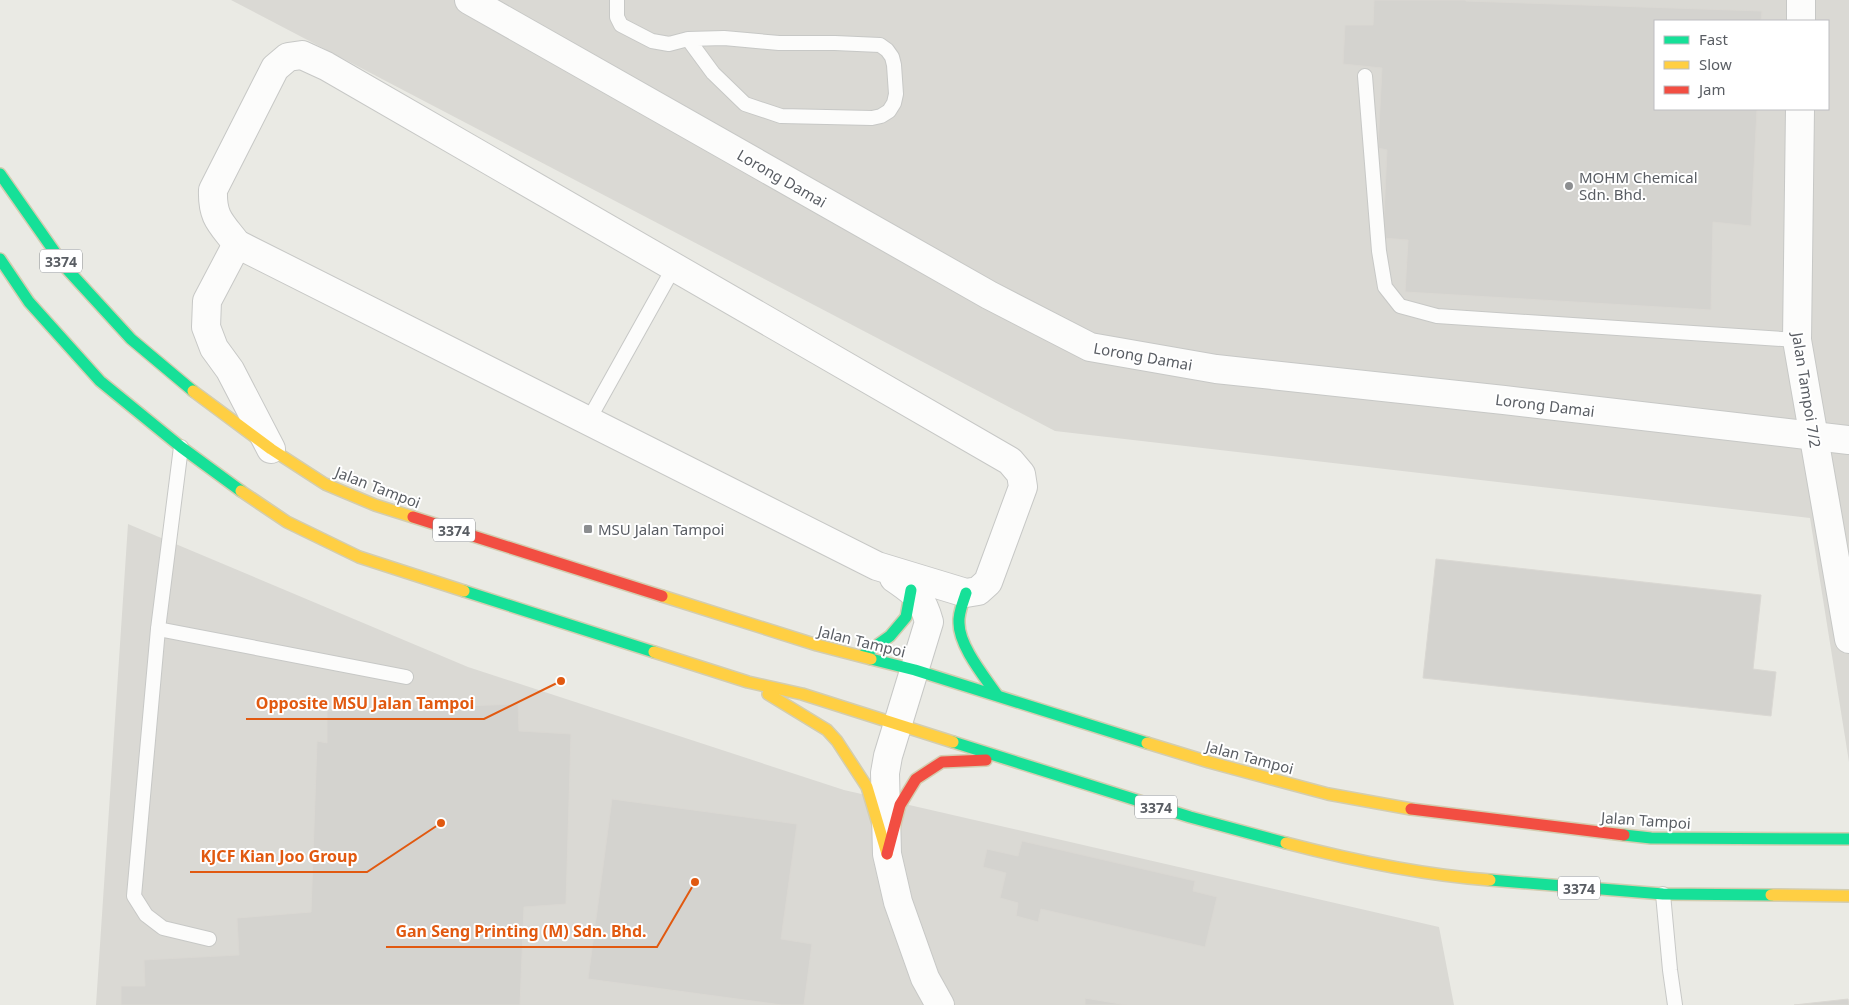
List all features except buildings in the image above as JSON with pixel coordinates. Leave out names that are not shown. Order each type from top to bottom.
[{"type":"main road","name":"Jalan Tampoi","points":[[0,174],[66,268],[131,339],[197,394],[271,449],[325,484],[375,505],[816,645],[915,670],[1209,762],[1328,794],[1430,813],[1651,838],[1849,839]]},
{"type":"main road","name":"3374","points":[[0,259],[29,302],[100,381],[226,481],[287,522],[359,556],[748,682],[802,694],[1002,759],[1190,817],[1312,850],[1447,877],[1664,894],[1849,896]]},
{"type":"main road","points":[[862,656],[890,636],[906,617],[911,590]]},
{"type":"main road","points":[[966,593],[962,604],[959,627],[968,649],[997,695]]},
{"type":"main road","points":[[748,682],[827,730],[837,741],[867,788],[887,854]]},
{"type":"main road","points":[[887,854],[900,805],[916,779],[942,762],[1002,759]]},
{"type":"street","name":"Lorong Damai","points":[[469,0],[989,295],[1090,347],[1216,369],[1849,440]]},
{"type":"street","points":[[1801,20],[1802,0]]},
{"type":"street","points":[[877,566],[966,593],[978,591],[988,582],[1023,488],[1021,474],[1010,461],[326,66],[302,55],[288,57],[275,68],[213,190],[215,216],[237,244],[877,566],[911,590],[924,604],[929,622],[888,756],[885,773],[887,854],[898,902],[925,978],[940,1005]]},
{"type":"street","name":"Jalan Tampoi 7/2","points":[[1800,110],[1797,340],[1849,639]]},
{"type":"street","points":[[237,244],[208,301],[206,327],[214,348],[230,370],[271,449]]},
{"type":"lane","points":[[617,0],[617,17],[621,25],[652,41],[669,44],[688,39],[724,38],[779,43],[880,45],[892,57],[894,65],[896,94],[894,103],[889,111],[881,116],[872,118],[781,116],[745,104],[713,73],[688,39]]},
{"type":"lane","points":[[1365,76],[1380,251],[1385,287],[1400,306],[1437,316],[1797,340]]},
{"type":"lane","points":[[588,420],[674,267]]},
{"type":"lane","points":[[181,447],[158,629],[134,896],[146,916],[163,928],[209,939]]},
{"type":"lane","points":[[158,629],[406,676]]},
{"type":"lane","points":[[1664,894],[1670,970],[1675,1005]]},
{"type":"shaded area","points":[[231,0],[1849,0],[1849,762],[1810,518],[1055,431]]},
{"type":"shaded area","points":[[128,524],[468,667],[844,790],[1439,927],[1454,1005],[96,1005]]},
{"type":"traffic: fast","points":[[0,174],[66,268],[131,339],[193,391]]},
{"type":"traffic: fast","points":[[0,259],[29,302],[100,381],[181,447],[241,491]]},
{"type":"traffic: fast","points":[[862,656],[890,636],[906,617],[911,590]]},
{"type":"traffic: fast","points":[[464,591],[654,652]]},
{"type":"traffic: fast","points":[[966,593],[959,616],[960,632],[973,660],[997,695]]},
{"type":"traffic: fast","points":[[871,659],[915,670],[1147,743]]},
{"type":"traffic: fast","points":[[953,742],[1190,817],[1286,843]]},
{"type":"traffic: fast","points":[[1624,835],[1651,838],[1849,839]]},
{"type":"traffic: fast","points":[[1490,880],[1663,894],[1771,895]]},
{"type":"traffic: slow","points":[[193,391],[271,449],[325,484],[375,505],[413,517]]},
{"type":"traffic: slow","points":[[241,491],[287,522],[359,557],[464,591]]},
{"type":"traffic: slow","points":[[662,596],[817,645],[871,659]]},
{"type":"traffic: slow","points":[[654,652],[748,682],[802,694],[953,742]]},
{"type":"traffic: slow","points":[[768,694],[827,730],[837,741],[867,787],[887,854]]},
{"type":"traffic: slow","points":[[1147,743],[1328,794],[1411,809]]},
{"type":"traffic: slow","points":[[1286,843],[1387,866],[1490,880]]},
{"type":"traffic: slow","points":[[1771,895],[1849,896]]},
{"type":"traffic: jam","points":[[413,517],[662,596]]},
{"type":"traffic: jam","points":[[887,854],[900,805],[916,779],[942,762],[986,760]]},
{"type":"traffic: jam","points":[[1411,809],[1624,835]]},
{"type":"place","name":"MOHM Chemical Sdn. Bhd.","points":[[1569,186]]},
{"type":"place","name":"MSU Jalan Tampoi","points":[[588,529]]},
{"type":"place","name":"Opposite MSU Jalan Tampoi","points":[[561,681]]},
{"type":"place","name":"KJCF Kian Joo Group","points":[[441,823]]},
{"type":"place","name":"Gan Seng Printing (M) Sdn. Bhd.","points":[[695,882]]}]
